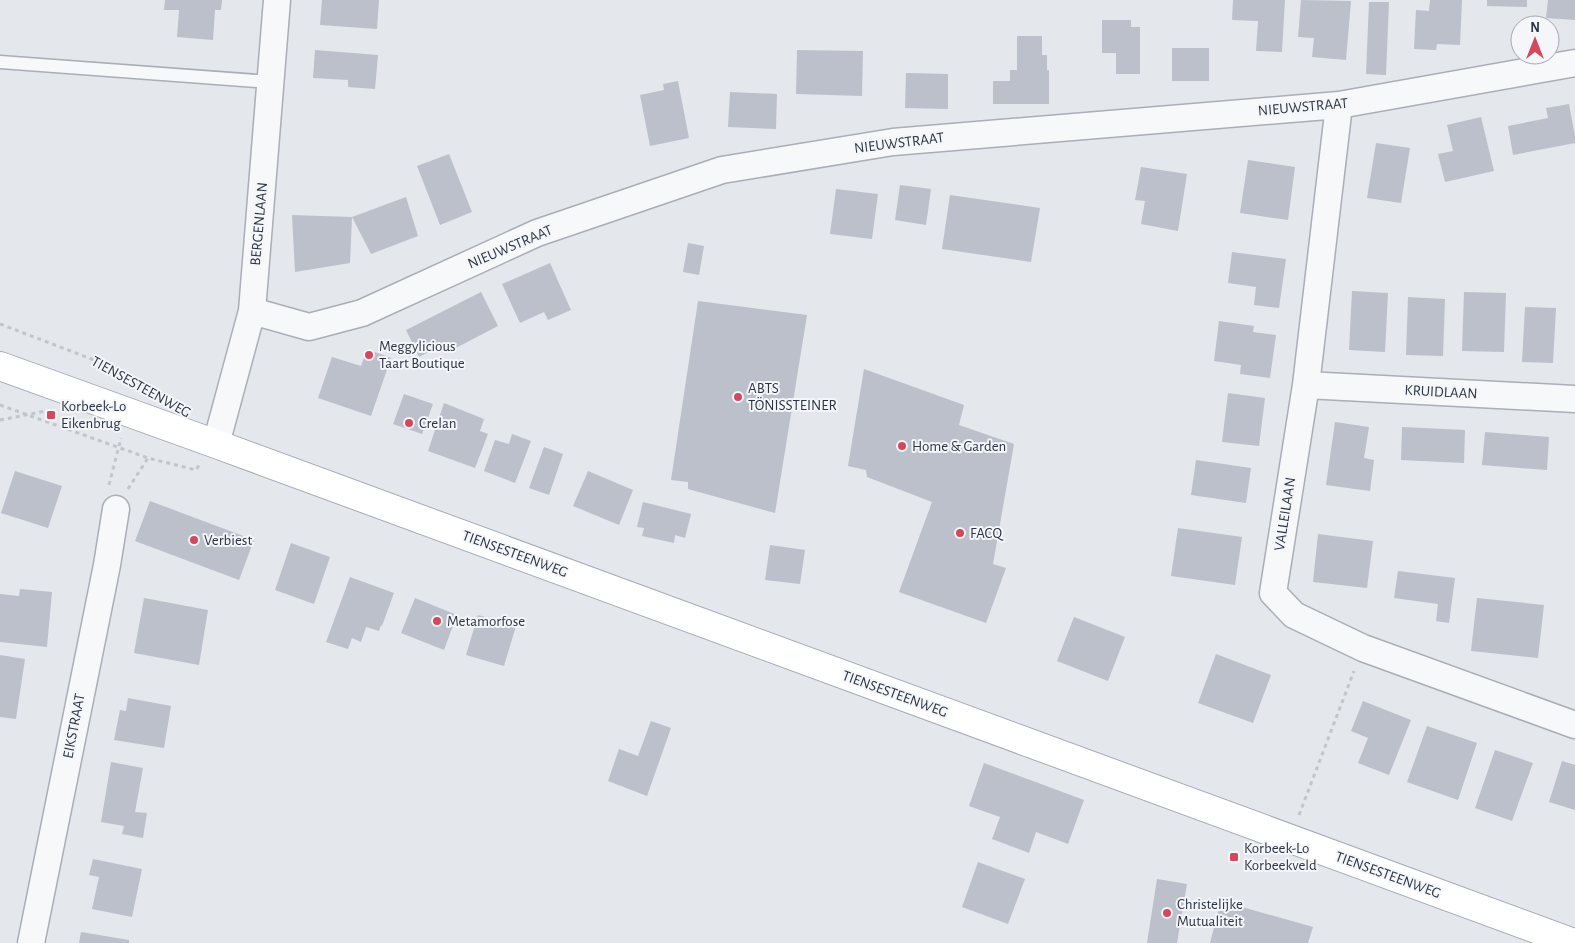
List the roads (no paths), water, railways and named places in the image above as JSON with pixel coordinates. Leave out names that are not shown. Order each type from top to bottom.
[{"type":"main road","name":"TIENSESTEENWEG","points":[[0,366],[136,401],[216,444],[1574,943]]},
{"type":"street","name":"BERGENLAAN","points":[[216,444],[252,311],[277,0]]},
{"type":"street","name":"NIEUWSTRAAT","points":[[252,311],[309,327],[362,312],[537,233],[722,170],[893,142],[1339,105],[1575,62]]},
{"type":"street","name":"VALLEILAAN","points":[[1339,105],[1306,386],[1272,593],[1294,615],[1363,648],[1575,725]]},
{"type":"street","name":"KRUIDLAAN","points":[[1306,386],[1575,399]]},
{"type":"street","name":"EIKSTRAAT","points":[[31,943],[107,565],[116,509]]},
{"type":"lane","points":[[0,62],[270,82]]},
{"type":"place","name":"Meggylicious Taart Boutique","points":[[369,355]]},
{"type":"place","name":"ABTS TÖNISSTEINER","points":[[738,397]]},
{"type":"place","name":"Korbeek-Lo Eikenbrug","points":[[51,415]]},
{"type":"place","name":"Crelan","points":[[409,423]]},
{"type":"place","name":"Home & Garden","points":[[902,446]]},
{"type":"place","name":"FACQ","points":[[960,533]]},
{"type":"place","name":"Verbiest","points":[[194,540]]},
{"type":"place","name":"Metamorfose","points":[[437,621]]},
{"type":"place","name":"Korbeek-Lo Korbeekveld","points":[[1234,857]]},
{"type":"place","name":"Christelijke Mutualiteit","points":[[1167,913]]}]
